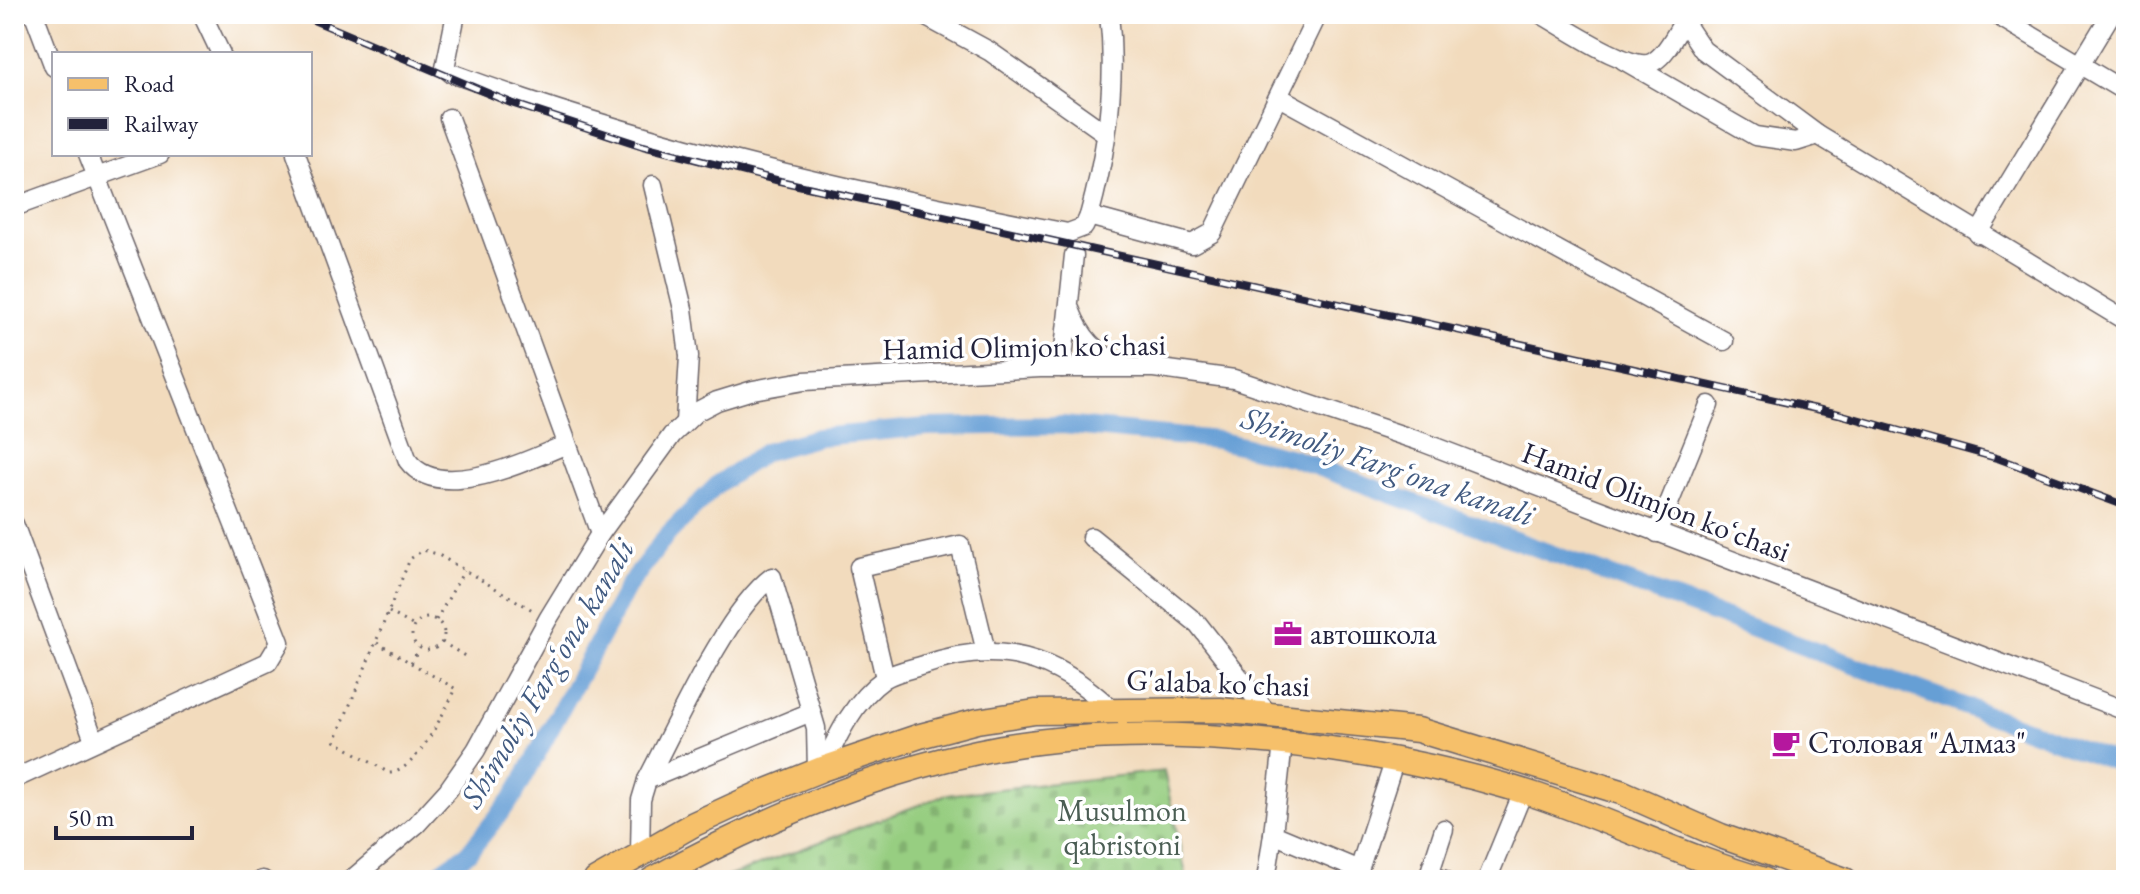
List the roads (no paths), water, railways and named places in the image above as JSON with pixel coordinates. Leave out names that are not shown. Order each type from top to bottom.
[{"type":"main road","name":"G'alaba ko'chasi","points":[[596,880],[640,853],[719,813],[820,770],[977,721],[1035,712],[1112,710],[1220,710],[1418,730],[1621,792],[1721,836],[1845,880]]},
{"type":"main road","name":"G'alaba ko'chasi","points":[[652,880],[707,850],[816,803],[976,752],[1031,742],[1119,738],[1283,743],[1395,759],[1523,792],[1712,872],[1764,880]]},
{"type":"main road","points":[[1712,872],[1721,836]]},
{"type":"main road","points":[[1738,876],[1745,845]]},
{"type":"street","points":[[34,14],[52,62]]},
{"type":"street","points":[[202,14],[220,52]]},
{"type":"street","points":[[456,14],[445,59],[445,68],[451,73],[622,131],[849,188],[1068,233],[1084,227],[1089,216],[1105,133],[1113,50],[1109,14]]},
{"type":"street","points":[[921,14],[989,51],[1105,133]]},
{"type":"street","points":[[1089,216],[1192,244],[1212,233],[1318,14]]},
{"type":"street","points":[[1541,14],[1755,136],[1796,142],[1818,135]]},
{"type":"street","points":[[1995,14],[2126,92]]},
{"type":"street","points":[[1978,234],[2111,14]]},
{"type":"street","points":[[1623,60],[1641,65],[1655,62],[1681,18],[1703,50],[1818,135],[2126,321]]},
{"type":"street","points":[[1279,97],[1724,341]]},
{"type":"street","points":[[449,118],[600,534]]},
{"type":"street","points":[[14,779],[268,662],[280,642],[89,156]]},
{"type":"street","points":[[14,207],[155,156]]},
{"type":"street","points":[[297,156],[408,461],[415,470],[435,479],[484,476],[567,444]]},
{"type":"street","points":[[653,185],[683,309],[689,356],[685,422]]},
{"type":"street","points":[[1062,368],[1074,255]]},
{"type":"street","points":[[1069,306],[1079,333],[1092,347],[1128,368]]},
{"type":"street","name":"Hamid Olimjon koʻchasi","points":[[351,880],[417,824],[448,790],[476,750],[548,619],[600,534],[636,481],[685,422],[717,401],[753,390],[804,381],[1062,368],[1128,368],[1234,379],[1422,442],[2126,711]]},
{"type":"street","points":[[1657,533],[1709,405]]},
{"type":"street","points":[[14,524],[94,740]]},
{"type":"street","points":[[1091,537],[1198,624],[1268,714]]},
{"type":"street","points":[[885,678],[859,567],[960,545],[986,652]]},
{"type":"street","points":[[640,853],[641,800],[647,780],[732,623],[756,589],[772,577],[816,728],[820,770]]},
{"type":"street","points":[[820,770],[840,730],[885,678],[955,654],[1006,651],[1056,669],[1085,684],[1112,710]]},
{"type":"street","points":[[647,780],[811,712]]},
{"type":"street","points":[[1266,880],[1283,743]]},
{"type":"street","points":[[1273,834],[1361,875],[1395,759]]},
{"type":"street","points":[[1487,880],[1523,792]]},
{"type":"street","points":[[1444,829],[1429,875],[1445,880]]},
{"type":"waterway","name":"Shimoliy Fargʻona kanali","points":[[429,880],[468,853],[514,796],[629,585],[667,535],[718,484],[765,452],[819,437],[927,427],[1063,425],[1217,440],[1293,458],[2126,766]]},
{"type":"railway","points":[[299,14],[511,103],[643,146],[780,181],[1839,414],[2000,459],[2126,506]]},
{"type":"place","name":"автошкола","points":[[1288,634]]},
{"type":"place","name":"Столовая \"Алмаз\"","points":[[1786,743]]},
{"type":"park label","name":"Musulmon qabristoni","points":[[1122,828]]}]
